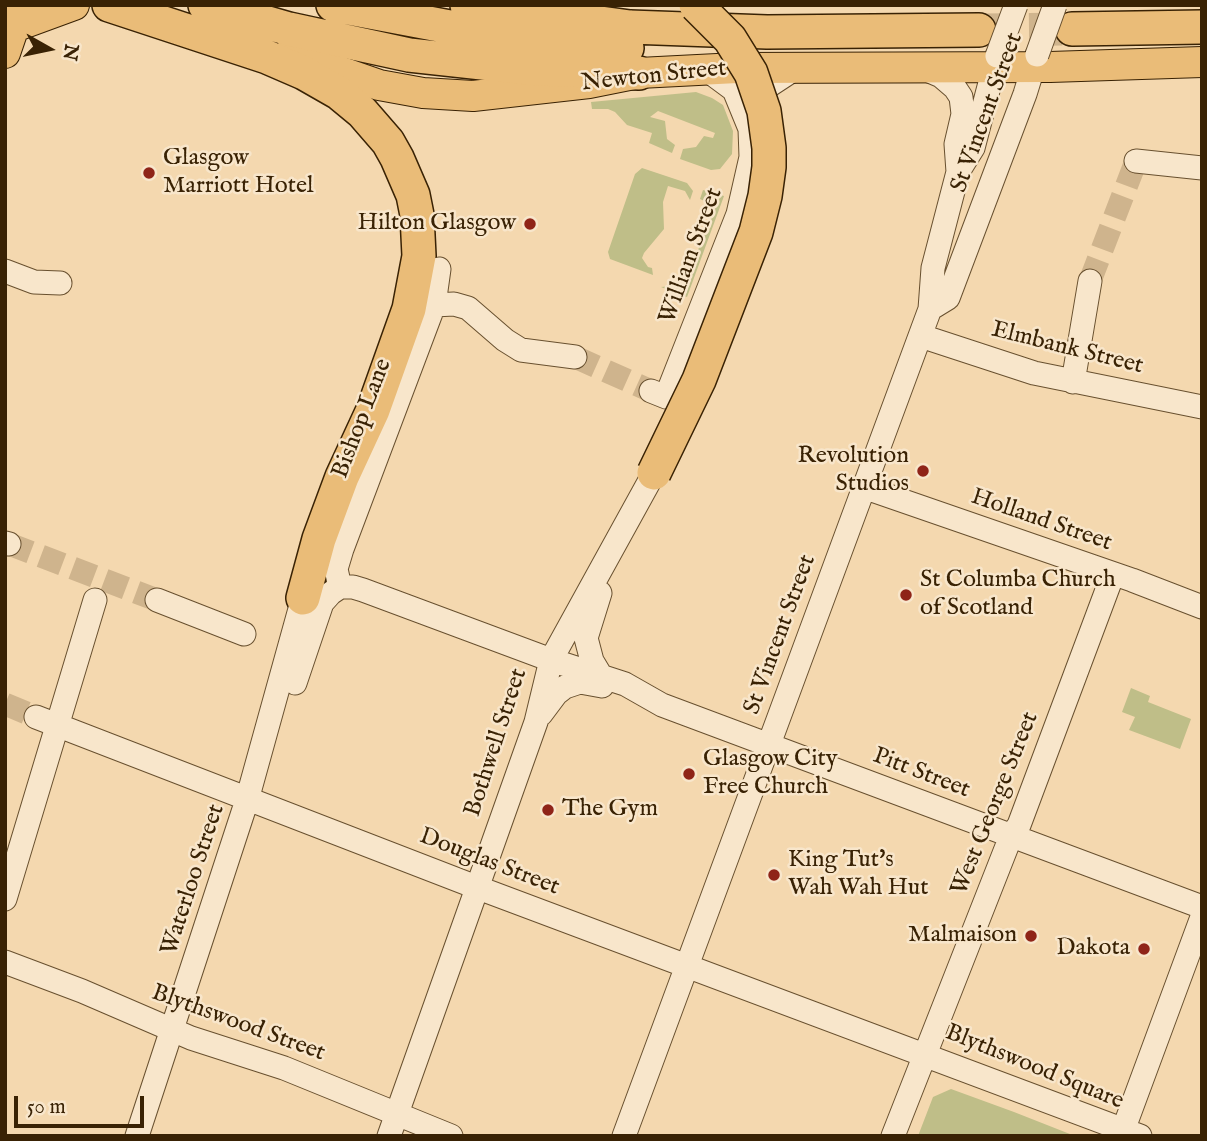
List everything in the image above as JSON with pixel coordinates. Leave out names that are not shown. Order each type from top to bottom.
[{"type":"highway","points":[[109,5],[267,57],[304,73],[339,93],[362,112],[388,142],[413,195],[419,256],[410,309],[373,410],[342,477],[319,539],[303,598]]},
{"type":"highway","points":[[205,5],[289,29],[409,55],[537,69],[639,73]]},
{"type":"highway","points":[[333,5],[524,41],[634,48],[728,47],[767,32]]},
{"type":"highway","points":[[467,5],[630,27],[767,32],[990,51]]},
{"type":"highway","points":[[654,473],[699,380],[756,232],[769,167],[764,111],[751,73],[730,39],[696,5]]},
{"type":"highway","points":[[1064,17],[1202,27]]},
{"type":"main road","points":[[13,29],[74,5]]},
{"type":"main road","name":"Newton Street","points":[[120,5],[248,40],[379,85],[423,93],[496,94],[589,83],[639,73],[796,68],[922,68],[990,51],[1035,61],[1202,62]]},
{"type":"street","name":"St Vincent Street","points":[[624,1136],[921,336],[930,309],[933,268],[958,172],[972,148],[990,51],[1016,5]]},
{"type":"street","name":"St Vincent Street","points":[[930,309],[947,298],[1035,61],[1064,17]]},
{"type":"street","name":"William Street","points":[[658,394],[738,214],[751,157],[750,129],[753,108],[767,87],[796,68]]},
{"type":"street","name":"St Vincent Street","points":[[922,68],[941,76],[961,97],[963,114],[956,144],[958,172]]},
{"type":"street","name":"William Street","points":[[707,70],[734,90],[750,129]]},
{"type":"street","points":[[1136,161],[1202,168]]},
{"type":"street","name":"Bishop Lane","points":[[341,587],[336,569],[342,549],[434,304],[439,269]]},
{"type":"street","points":[[5,271],[34,282],[60,283]]},
{"type":"street","points":[[1073,382],[1090,281]]},
{"type":"street","points":[[434,304],[454,304],[468,308],[505,340],[522,350],[575,357]]},
{"type":"street","name":"Elmbank Street","points":[[921,336],[1034,373],[1202,407]]},
{"type":"street","name":"Bothwell Street","points":[[389,1136],[536,722],[551,660],[654,473]]},
{"type":"street","name":"Holland Street","points":[[863,487],[1202,607]]},
{"type":"street","name":"Bothwell Street","points":[[601,676],[592,661],[586,638],[621,534]]},
{"type":"street","name":"West George Street","points":[[926,1054],[1011,836],[1019,825],[1113,574]]},
{"type":"street","name":"Waterloo Street","points":[[247,800],[289,701],[323,603],[331,593],[341,587]]},
{"type":"street","name":"Pitt Street","points":[[341,587],[363,590],[551,660],[625,684],[662,705],[1202,907]]},
{"type":"street","name":"Waterloo Street","points":[[137,1136],[247,800],[303,598]]},
{"type":"street","points":[[5,899],[95,600]]},
{"type":"street","points":[[157,600],[244,634]]},
{"type":"street","name":"Pitt Street","points":[[536,722],[549,701],[565,687],[580,682],[610,687],[625,684]]},
{"type":"street","name":"Douglas Street","points":[[33,724],[247,800],[926,1054]]},
{"type":"street","points":[[1128,1134],[1202,917]]},
{"type":"street","name":"Blythswood Street","points":[[5,962],[82,991],[171,1030],[284,1068],[452,1136]]},
{"type":"street","name":"Blythswood Square","points":[[893,1136],[926,1054],[1128,1134]]},
{"type":"shaded area","points":[[696,92],[723,105],[733,131],[732,154],[720,169],[711,170],[680,159],[683,149],[696,147],[704,136],[713,138],[715,133],[658,111],[650,117],[665,121],[667,139],[675,145],[672,153],[649,143],[652,133],[627,125],[615,112],[608,109],[592,109],[591,102]]},
{"type":"shaded area","points":[[642,168],[687,183],[693,191],[690,200],[685,191],[668,186],[663,202],[664,229],[642,258],[648,267],[652,268],[653,275],[610,259],[608,252],[635,174]]},
{"type":"shaded area","points":[[703,190],[724,196],[687,297],[661,287],[682,285],[688,277],[710,218],[706,212],[709,203],[700,199]]},
{"type":"shaded area","points":[[1131,688],[1150,696],[1148,702],[1191,719],[1180,749],[1129,730],[1135,717],[1122,712]]},
{"type":"shaded area","points":[[951,1089],[1075,1136],[918,1136],[933,1097]]},
{"type":"tunnel","points":[[979,30],[1072,29]]},
{"type":"tunnel","points":[[1090,281],[1136,161]]},
{"type":"tunnel","points":[[575,357],[651,391]]},
{"type":"tunnel","points":[[9,544],[157,600]]},
{"type":"tunnel","points":[[5,704],[36,717]]},
{"type":"place","name":"Glasgow Marriott Hotel","points":[[149,173]]},
{"type":"place","name":"Hilton Glasgow","points":[[530,224]]},
{"type":"place","name":"Revolution Studios","points":[[923,471]]},
{"type":"place","name":"St Columba Church of Scotland","points":[[906,595]]},
{"type":"place","name":"Glasgow City Free Church","points":[[689,774]]},
{"type":"place","name":"The Gym","points":[[548,810]]},
{"type":"place","name":"King Tut's Wah Wah Hut","points":[[774,875]]},
{"type":"place","name":"Malmaison","points":[[1031,936]]},
{"type":"place","name":"Dakota","points":[[1144,949]]}]
